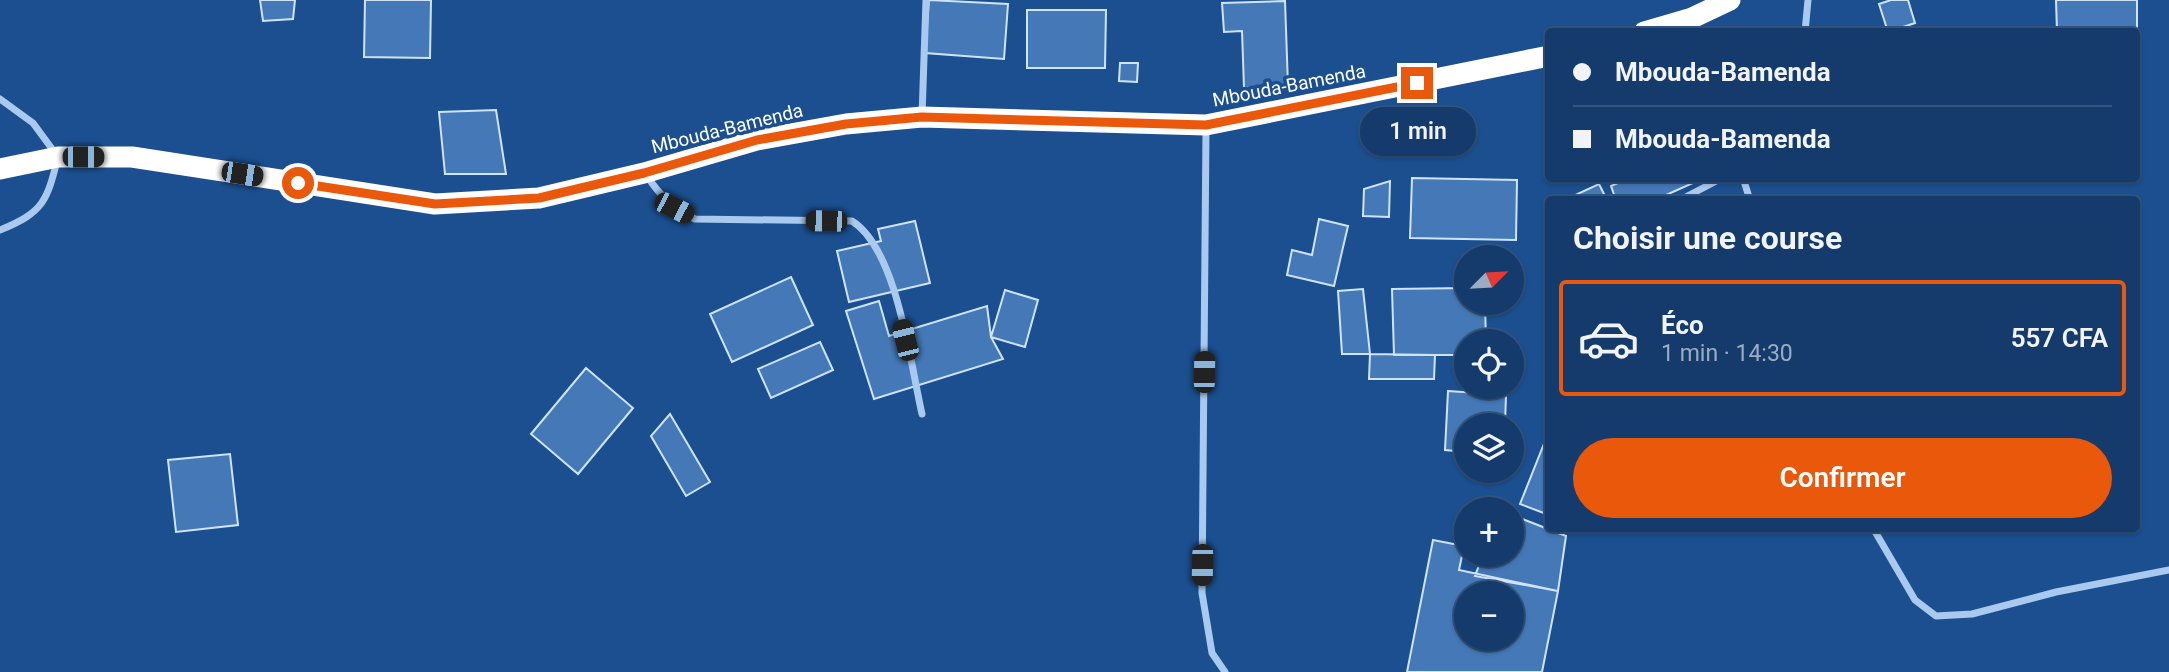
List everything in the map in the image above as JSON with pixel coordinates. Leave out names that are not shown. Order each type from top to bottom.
[{"type":"highway","points":[[1658,28],[1692,18],[1730,0]]},
{"type":"highway","name":"Mbouda-Bamenda","points":[[0,169],[58,158],[132,157],[435,204],[539,198],[644,173],[757,140],[846,124],[922,117],[1206,125],[1545,57]]},
{"type":"street","points":[[922,117],[926,0]]},
{"type":"street","points":[[1805,28],[1808,0]]},
{"type":"street","points":[[0,100],[33,122],[58,158],[48,198],[24,220],[0,230]]},
{"type":"street","points":[[1206,125],[1202,593],[1212,653],[1225,672]]},
{"type":"street","points":[[644,173],[660,196],[674,208],[695,219],[852,221],[865,229],[887,267],[922,414]]},
{"type":"street","points":[[1688,196],[1714,182]]},
{"type":"street","points":[[1875,532],[1915,600],[1936,616],[1972,614],[2056,592],[2169,570]]},
{"type":"building","points":[[260,0],[295,0],[293,19],[263,21]]},
{"type":"building","points":[[365,0],[431,0],[430,58],[364,57]]},
{"type":"building","points":[[929,0],[1008,4],[1004,59],[925,53]]},
{"type":"building","points":[[1891,0],[1908,0],[1915,23],[1900,28],[1887,28],[1879,4]]},
{"type":"building","points":[[2056,0],[2137,0],[2137,28],[2057,28]]},
{"type":"building","points":[[1285,1],[1288,86],[1244,88],[1242,31],[1224,32],[1222,3]]},
{"type":"building","points":[[1027,10],[1106,10],[1105,68],[1027,68]]},
{"type":"building","points":[[1120,63],[1138,63],[1137,82],[1119,81]]},
{"type":"building","points":[[496,110],[506,174],[445,174],[439,112]]},
{"type":"building","points":[[1412,178],[1517,180],[1516,240],[1410,238]]},
{"type":"building","points":[[1390,181],[1389,217],[1363,216],[1364,189]]},
{"type":"building","points":[[1620,182],[1693,183],[1664,196],[1615,196],[1611,186]]},
{"type":"building","points":[[1599,184],[1605,196],[1573,196]]},
{"type":"building","points":[[1319,219],[1348,226],[1334,286],[1287,275],[1292,250],[1312,255]]},
{"type":"building","points":[[915,221],[930,283],[849,302],[837,251],[881,241],[878,229]]},
{"type":"building","points":[[791,277],[813,325],[732,362],[710,314]]},
{"type":"building","points":[[1454,288],[1454,315],[1485,315],[1486,329],[1454,329],[1454,355],[1394,355],[1392,289]]},
{"type":"building","points":[[1363,289],[1370,354],[1342,354],[1338,291]]},
{"type":"building","points":[[1005,290],[1038,300],[1025,347],[991,337]]},
{"type":"building","points":[[879,301],[889,336],[987,306],[991,337],[1003,359],[874,399],[846,311]]},
{"type":"building","points":[[820,342],[833,370],[771,398],[758,369]]},
{"type":"building","points":[[1370,354],[1435,355],[1434,379],[1369,379]]},
{"type":"building","points":[[586,368],[633,408],[578,474],[531,434]]},
{"type":"building","points":[[1448,391],[1454,391],[1454,399],[1506,399],[1505,413],[1454,413],[1454,451],[1445,450]]},
{"type":"building","points":[[670,414],[710,482],[686,496],[651,436]]},
{"type":"building","points":[[1545,441],[1545,513],[1524,506],[1523,497]]},
{"type":"building","points":[[230,454],[238,525],[176,532],[168,460]]},
{"type":"building","points":[[1524,520],[1545,528],[1545,532],[1566,536],[1558,591],[1524,585],[1524,581],[1503,581],[1475,576],[1478,567],[1524,567]]},
{"type":"building","points":[[1433,540],[1454,544],[1454,567],[1460,567],[1459,570],[1511,581],[1454,581],[1454,651],[1524,651],[1524,584],[1558,591],[1542,672],[1407,672]]},
{"type":"route","points":[[298,183],[435,204],[539,198],[644,173],[757,140],[846,124],[922,117],[1206,125],[1417,83]]}]
